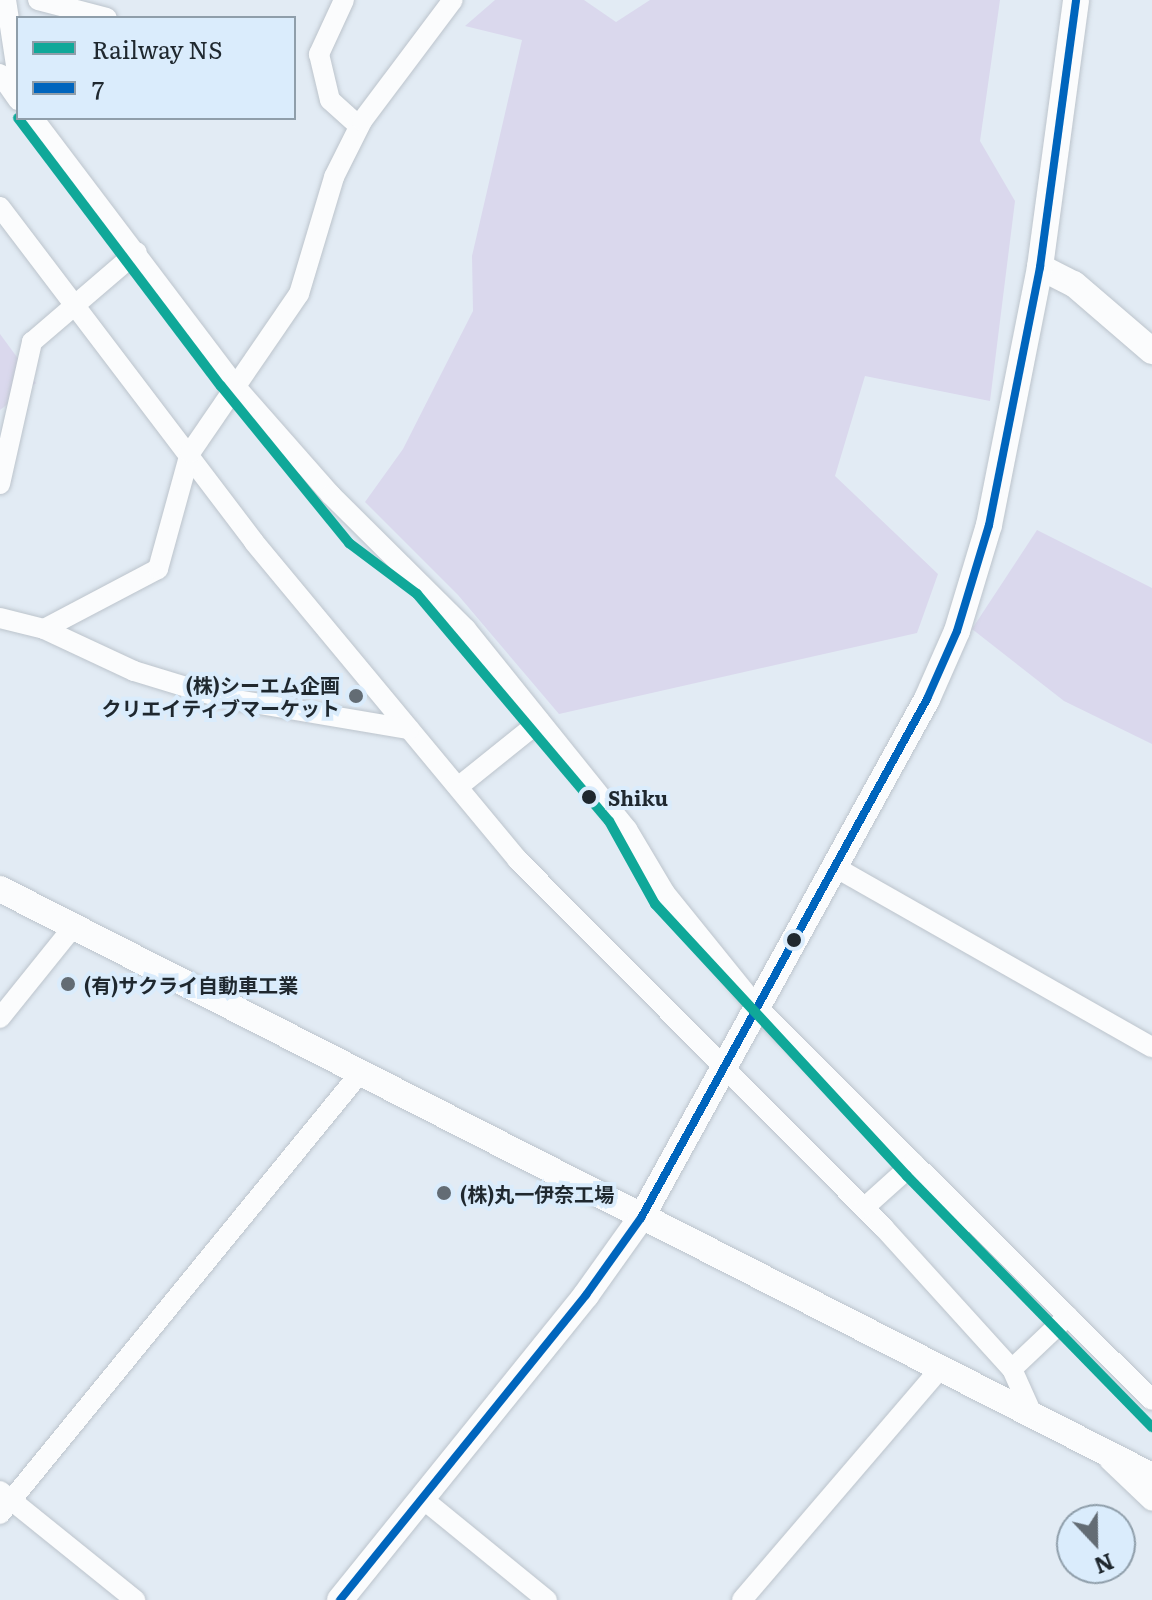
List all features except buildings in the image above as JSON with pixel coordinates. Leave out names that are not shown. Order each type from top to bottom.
[{"type":"street","points":[[6,0],[16,65]]},
{"type":"street","points":[[38,0],[99,16]]},
{"type":"street","points":[[344,0],[319,54],[330,100],[359,126]]},
{"type":"street","points":[[44,629],[158,569],[190,453],[299,294],[334,177],[359,126],[453,0]]},
{"type":"street","points":[[340,1600],[423,1499],[641,1218],[927,699],[970,592],[989,525],[1040,267],[1076,0]]},
{"type":"street","points":[[0,74],[16,97]]},
{"type":"street","points":[[35,120],[237,388],[331,495],[466,629],[627,829],[665,893],[757,1007],[1152,1400]]},
{"type":"street","points":[[0,207],[72,307],[190,453],[254,542],[517,859],[864,1208],[1012,1369],[1033,1416]]},
{"type":"street","points":[[0,484],[32,342],[137,252]]},
{"type":"street","points":[[1040,267],[1074,284],[1152,351]]},
{"type":"street","points":[[0,618],[44,629],[134,671],[219,697],[409,729]]},
{"type":"street","points":[[458,787],[540,721]]},
{"type":"street","points":[[833,866],[1152,1047]]},
{"type":"street","points":[[0,889],[938,1371],[1152,1476]]},
{"type":"street","points":[[0,1018],[74,926]]},
{"type":"street","points":[[135,1600],[4,1502],[360,1073]]},
{"type":"street","points":[[864,1208],[914,1163]]},
{"type":"street","points":[[1012,1369],[1068,1316]]},
{"type":"street","points":[[742,1600],[938,1371]]},
{"type":"street","points":[[1096,1448],[1152,1501]]},
{"type":"street","points":[[423,1499],[547,1600]]},
{"type":"shaded area","points":[[495,0],[584,0],[616,22],[650,0],[1000,0],[980,141],[1015,201],[990,401],[865,376],[835,476],[938,574],[917,633],[559,714],[458,595],[365,502],[403,449],[473,311],[472,256],[522,40],[465,26]]},
{"type":"shaded area","points":[[0,334],[36,383],[0,410]]},
{"type":"shaded area","points":[[1037,530],[1152,588],[1152,744],[1064,701],[972,629]]},
{"type":"rail line","name":"NS","points":[[20,120],[221,386],[349,543],[417,594],[609,821],[655,904],[907,1176],[1152,1427]]},
{"type":"transit line","name":"7","points":[[340,1600],[586,1295],[641,1218],[927,699],[957,631],[989,525],[1040,267],[1076,0]]},
{"type":"place","name":"(株)シーエム企画 クリエイティブマーケット","points":[[356,696]]},
{"type":"place","name":"Shiku","points":[[589,797]]},
{"type":"place","name":"(有)サクライ自動車工業","points":[[68,984]]},
{"type":"place","name":"(株)丸一伊奈工場","points":[[444,1193]]}]
